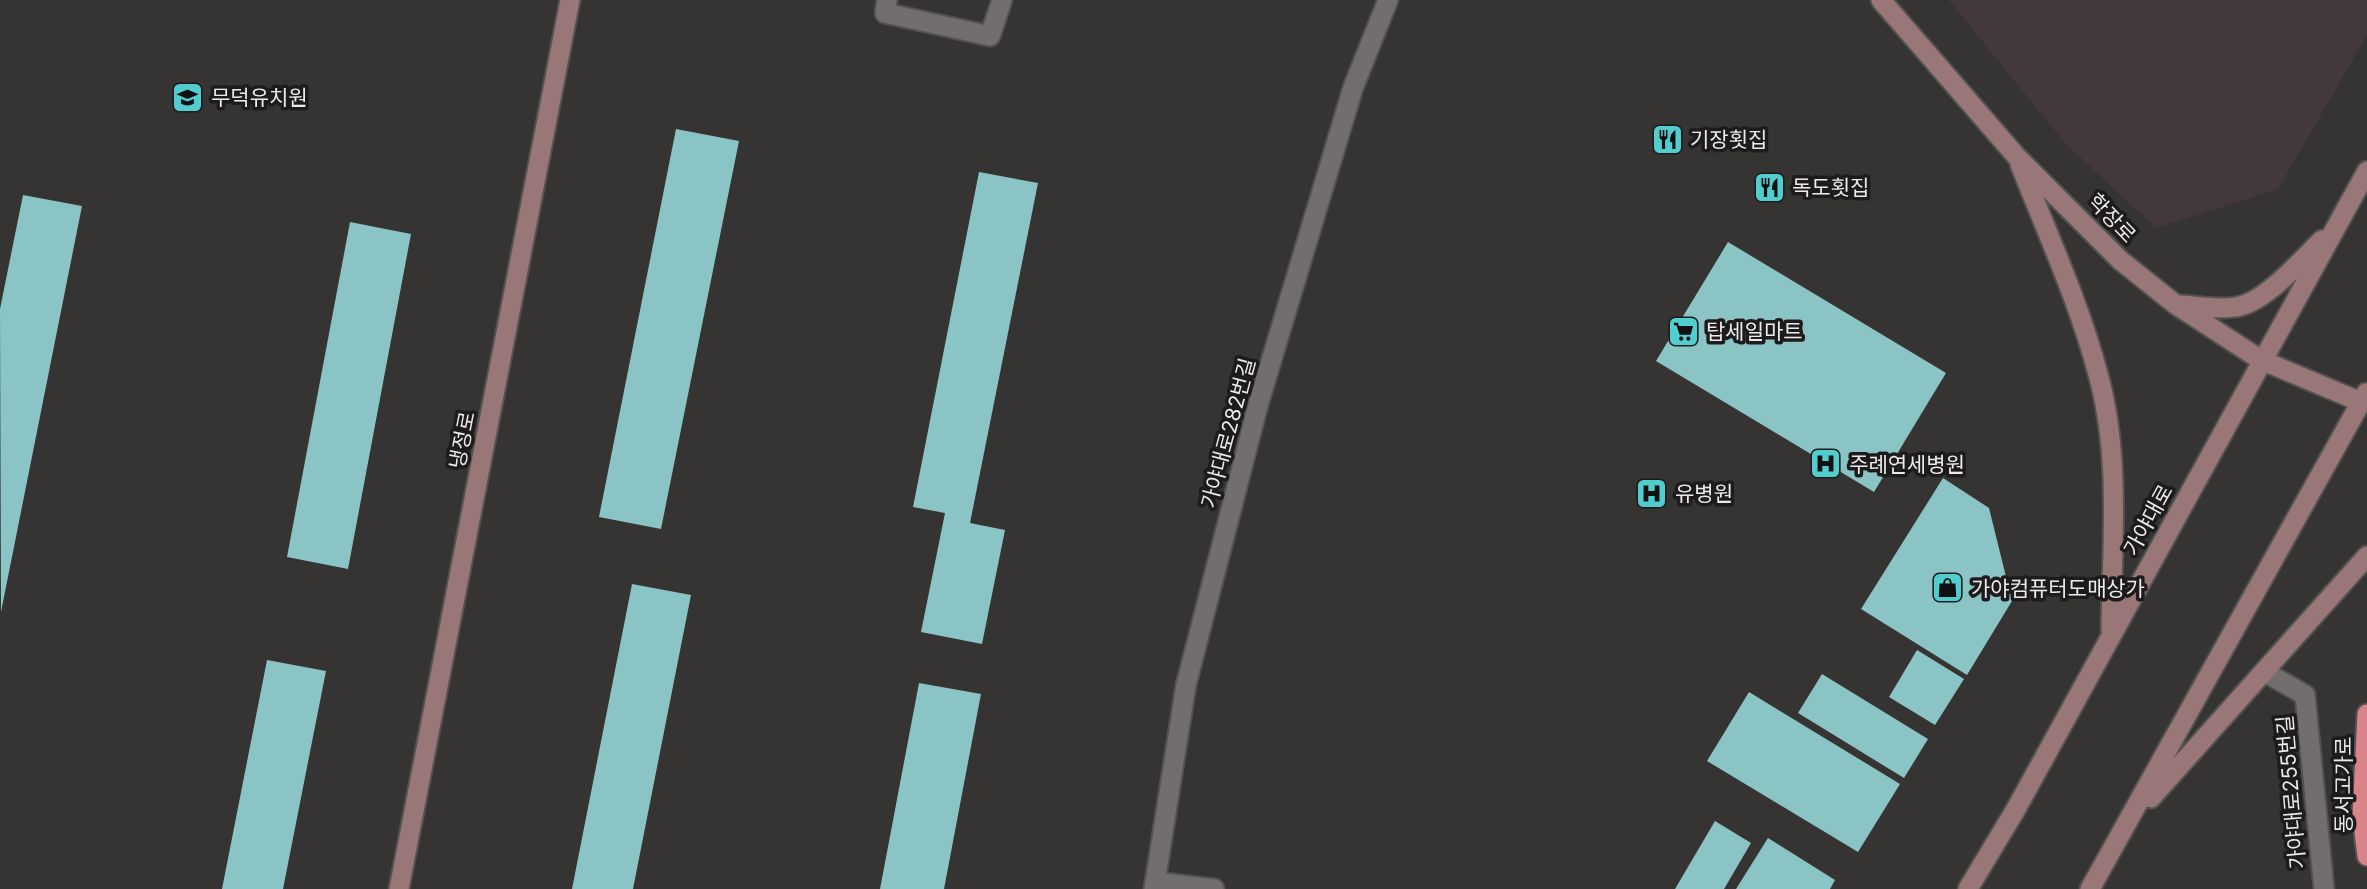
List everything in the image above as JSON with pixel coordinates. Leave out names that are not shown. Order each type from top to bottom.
[{"type":"highway","name":"동서고가로","points":[[2367,714],[2362,816],[2367,856]]},
{"type":"main road","name":"냉정로","points":[[399,889],[570,0]]},
{"type":"main road","name":"학장로","points":[[1881,0],[2017,157],[2120,260],[2175,304],[2261,360],[2365,398]]},
{"type":"main road","points":[[2017,157],[2071,293],[2099,376],[2111,449],[2111,635]]},
{"type":"main road","name":"가야대로","points":[[1968,889],[2016,809],[2261,360],[2367,172]]},
{"type":"main road","points":[[2175,304],[2239,307],[2263,295],[2336,227]]},
{"type":"main road","points":[[2090,889],[2365,398]]},
{"type":"main road","points":[[2129,822],[2367,556]]},
{"type":"street","points":[[886,7],[990,36],[1002,0]]},
{"type":"street","name":"가야대로282번길","points":[[1155,886],[1186,685],[1258,405],[1353,88],[1388,0]]},
{"type":"street","name":"가야대로255번길","points":[[2265,672],[2305,695],[2324,889]]},
{"type":"street","points":[[1155,886],[1214,889]]},
{"type":"shaded area","points":[[1949,0],[2367,0],[2367,35],[2278,189],[2156,228],[2064,142]]},
{"type":"building","points":[[676,129],[739,141],[661,529],[599,517]]},
{"type":"building","points":[[979,172],[1038,183],[970,523],[1005,530],[982,644],[921,632],[945,513],[913,507]]},
{"type":"building","points":[[23,195],[82,206],[1,612],[0,309]]},
{"type":"building","points":[[350,222],[411,234],[348,569],[287,557]]},
{"type":"building","points":[[1728,242],[1946,373],[1874,492],[1656,361]]},
{"type":"building","points":[[1943,478],[1989,508],[2012,601],[1967,675],[1861,609]]},
{"type":"building","points":[[632,584],[691,595],[633,889],[572,889]]},
{"type":"building","points":[[1917,650],[1964,679],[1935,725],[1889,697]]},
{"type":"building","points":[[267,660],[326,671],[283,889],[222,889]]},
{"type":"building","points":[[1822,674],[1928,739],[1904,778],[1798,713]]},
{"type":"building","points":[[919,683],[981,694],[944,889],[880,889]]},
{"type":"building","points":[[1749,692],[1900,784],[1858,852],[1707,761]]},
{"type":"building","points":[[1715,821],[1751,843],[1724,889],[1675,889]]},
{"type":"building","points":[[1768,838],[1835,880],[1830,889],[1736,889]]},
{"type":"place","name":"무덕유치원","points":[[188,97]]},
{"type":"place","name":"기장횟집","points":[[1667,139]]},
{"type":"place","name":"독도횟집","points":[[1769,187]]},
{"type":"place","name":"탑세일마트","points":[[1683,331]]},
{"type":"place","name":"주례연세병원","points":[[1826,464]]},
{"type":"place","name":"유병원","points":[[1652,493]]},
{"type":"place","name":"가야컴퓨터도매상가","points":[[1948,588]]}]
